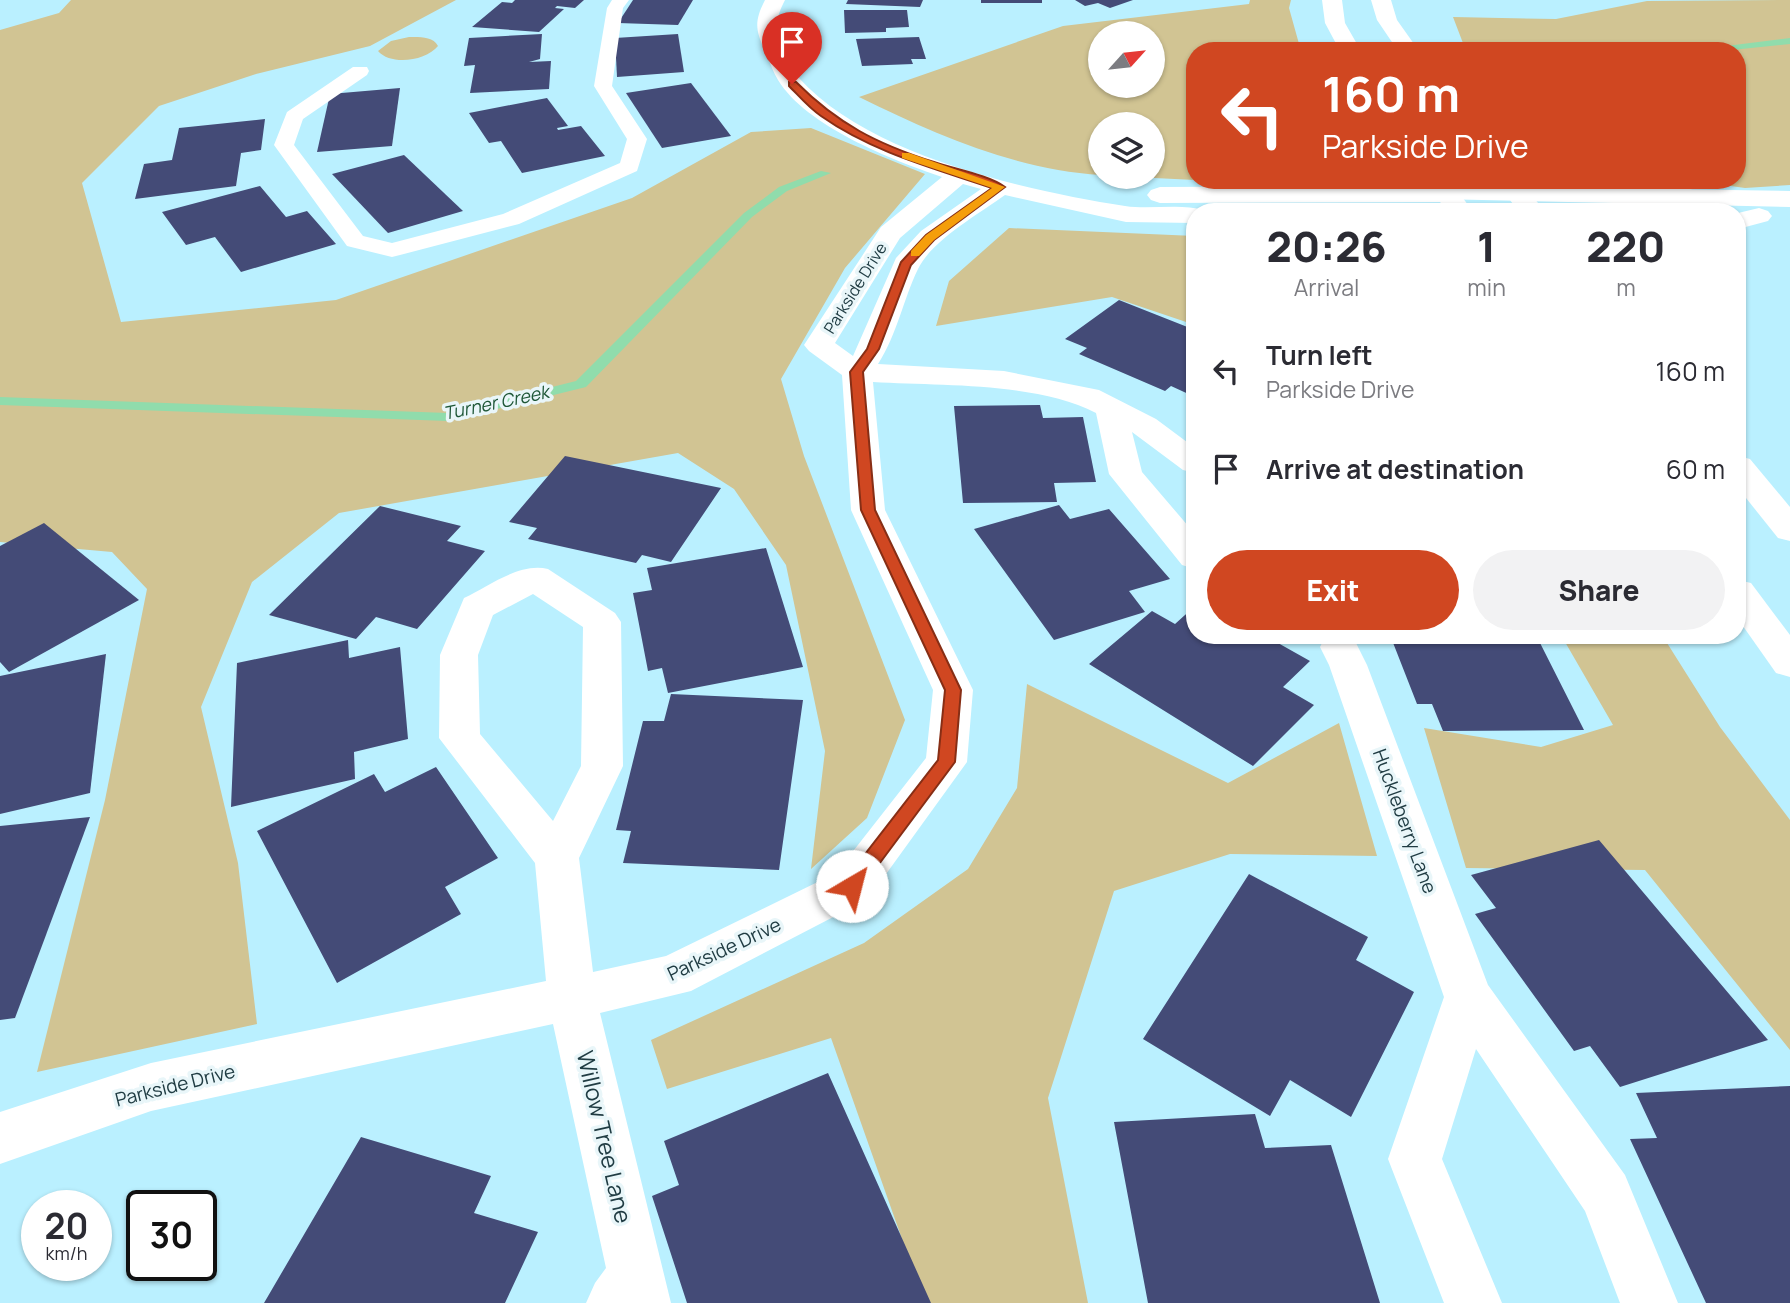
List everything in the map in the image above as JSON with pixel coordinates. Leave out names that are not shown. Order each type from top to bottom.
[{"type":"street","points":[[775,0],[766,19],[772,49],[783,74],[822,113],[863,138],[959,175],[1012,189],[1129,214],[1186,215]]},
{"type":"street","points":[[1332,0],[1335,23],[1346,42]]},
{"type":"street","points":[[1381,0],[1387,20],[1403,42]]},
{"type":"street","name":"Parkside Drive","points":[[857,372],[819,345],[890,233],[959,175]]},
{"type":"street","points":[[1012,189],[1125,195],[1519,195],[1790,199]]},
{"type":"street","name":"Parkside Drive","points":[[0,1139],[150,1087],[674,976],[852,886],[946,762],[953,690],[868,510],[857,372],[873,349],[905,264],[930,237],[1012,189]]},
{"type":"street","points":[[1303,195],[1316,189]]},
{"type":"street","points":[[1660,189],[1695,198]]},
{"type":"street","points":[[1746,218],[1790,217]]},
{"type":"street","points":[[857,372],[1004,380],[1088,397],[1145,426],[1186,456]]},
{"type":"street","points":[[1111,409],[1126,474],[1186,546]]},
{"type":"street","points":[[1746,476],[1790,530]]},
{"type":"street","points":[[535,578],[602,622],[602,766],[558,858],[460,738],[459,655],[477,607],[535,578]]},
{"type":"street","points":[[1746,603],[1790,663]]},
{"type":"street","name":"Huckleberry Lane","points":[[1333,644],[1348,665],[1468,997],[1606,1194],[1649,1303]]},
{"type":"street","name":"Willow Tree Lane","points":[[558,858],[572,998],[631,1294]]},
{"type":"street","points":[[1468,997],[1415,1159],[1461,1279],[1473,1303]]},
{"type":"lane","points":[[360,71],[294,116],[284,145],[355,241],[392,250],[511,219],[630,167],[637,139],[603,86],[615,8],[621,0]]},
{"type":"shaded area","points":[[71,0],[456,0],[370,46],[256,74],[159,106],[82,183],[121,322],[336,300],[632,198],[751,132],[811,128],[925,174],[845,268],[781,379],[804,456],[905,720],[867,818],[811,869],[825,751],[786,565],[734,489],[678,453],[339,513],[252,582],[201,707],[238,863],[257,1024],[37,1072],[105,800],[147,589],[112,552],[0,542],[0,30],[59,13]]},
{"type":"shaded area","points":[[1250,0],[1291,0],[1289,8],[1298,42],[1186,42],[1186,180],[1165,179],[1165,112],[1088,112],[1088,174],[1038,166],[976,148],[859,97],[1063,26],[1088,23],[1088,98],[1166,98],[1166,21],[1105,21],[1249,4]]},
{"type":"shaded area","points":[[1790,0],[1790,185],[1746,188],[1746,42],[1463,42],[1453,17],[1556,19],[1647,1]]},
{"type":"shaded area","points":[[409,37],[429,39],[438,46],[425,55],[408,60],[391,59],[378,51],[391,41]]},
{"type":"shaded area","points":[[1009,228],[1186,236],[1186,322],[1112,297],[936,326],[949,281]]},
{"type":"shaded area","points":[[1566,644],[1668,644],[1720,727],[1790,820],[1790,1050],[1645,870],[1466,868],[1424,728],[1541,747],[1613,725]]},
{"type":"shaded area","points":[[1027,684],[1228,783],[1339,723],[1377,856],[1230,854],[1114,891],[1048,1098],[1088,1303],[920,1303],[908,1256],[831,1038],[667,1089],[651,1040],[864,943],[968,869],[1017,788]]},
{"type":"building","points":[[515,0],[584,0],[575,8],[557,6],[555,8],[564,9],[539,32],[472,27],[502,2],[512,3]]},
{"type":"building","points":[[633,0],[693,0],[678,25],[618,23]]},
{"type":"building","points":[[848,0],[923,0],[920,7],[846,4]]},
{"type":"building","points":[[981,0],[1042,0],[1042,3],[981,3]]},
{"type":"building","points":[[1075,0],[1133,0],[1110,8],[1098,3],[1085,6]]},
{"type":"building","points":[[844,10],[907,10],[909,27],[886,28],[886,32],[845,33]]},
{"type":"building","points":[[542,34],[540,59],[529,62],[551,61],[549,89],[470,93],[475,65],[464,66],[469,38]]},
{"type":"building","points":[[678,34],[684,72],[617,77],[615,38]]},
{"type":"building","points":[[919,37],[926,59],[911,59],[913,64],[862,66],[856,39]]},
{"type":"building","points":[[691,83],[731,136],[662,148],[626,93]]},
{"type":"building","points":[[400,88],[392,146],[317,152],[330,94]]},
{"type":"building","points":[[547,98],[568,126],[557,128],[558,130],[581,126],[605,156],[522,173],[501,141],[489,143],[469,113]]},
{"type":"building","points":[[265,119],[261,150],[241,153],[236,186],[135,199],[144,164],[172,160],[179,128]]},
{"type":"building","points":[[404,155],[463,211],[388,233],[332,174]]},
{"type":"building","points":[[260,186],[286,217],[307,211],[336,244],[241,272],[215,237],[186,245],[162,212]]},
{"type":"building","points":[[1119,300],[1186,326],[1186,393],[1171,386],[1165,391],[1079,354],[1087,348],[1065,339]]},
{"type":"building","points":[[1040,405],[1043,418],[1083,417],[1096,482],[1054,483],[1057,502],[963,503],[954,406]]},
{"type":"building","points":[[565,456],[721,488],[671,562],[642,555],[636,563],[528,539],[537,528],[509,522]]},
{"type":"building","points":[[1059,505],[1070,519],[1109,509],[1170,579],[1129,591],[1145,612],[1054,640],[974,529]]},
{"type":"building","points":[[380,506],[461,526],[447,541],[485,551],[417,629],[376,617],[356,639],[269,615]]},
{"type":"building","points":[[44,523],[139,600],[9,672],[0,662],[0,546]]},
{"type":"building","points":[[766,548],[803,667],[668,693],[662,668],[648,671],[633,593],[652,590],[647,568]]},
{"type":"building","points":[[1152,611],[1175,624],[1186,614],[1186,644],[1280,644],[1310,661],[1283,687],[1314,705],[1253,766],[1089,664]]},
{"type":"building","points":[[348,640],[349,658],[400,647],[408,739],[354,752],[355,779],[231,807],[237,663]]},
{"type":"building","points":[[1394,644],[1541,644],[1584,730],[1443,731],[1432,704],[1417,704]]},
{"type":"building","points":[[106,654],[90,793],[0,814],[0,676]]},
{"type":"building","points":[[671,694],[803,700],[779,870],[623,863],[631,831],[616,830],[643,721],[664,721]]},
{"type":"building","points":[[436,767],[498,858],[445,887],[461,914],[337,983],[257,831],[374,774],[385,792]]},
{"type":"building","points":[[90,817],[15,1018],[0,1020],[0,826]]},
{"type":"building","points":[[1599,840],[1768,1040],[1620,1087],[1590,1046],[1574,1051],[1475,914],[1496,908],[1471,875]]},
{"type":"building","points":[[1249,874],[1368,937],[1356,960],[1414,992],[1351,1117],[1290,1080],[1270,1116],[1143,1039]]},
{"type":"building","points":[[828,1073],[931,1303],[687,1303],[652,1196],[679,1185],[664,1141]]},
{"type":"building","points":[[1790,1086],[1790,1303],[1706,1303],[1630,1139],[1657,1138],[1636,1093]]},
{"type":"building","points":[[1255,1114],[1265,1148],[1331,1145],[1380,1303],[1148,1303],[1114,1122]]},
{"type":"building","points":[[361,1137],[491,1176],[474,1213],[538,1232],[505,1303],[264,1303]]},
{"type":"waterway","name":"Turner Creek","points":[[1746,45],[1790,41]]},
{"type":"waterway","name":"Turner Creek","points":[[0,401],[448,417],[581,384],[748,215],[783,189],[825,173]]},
{"type":"slow traffic","points":[[905,155],[1000,187],[930,237],[915,254]]},
{"type":"route","points":[[792,84],[822,113],[863,138],[911,158],[1000,187],[930,237],[905,264],[873,349],[857,372],[868,510],[953,690],[946,762],[852,886]]}]
